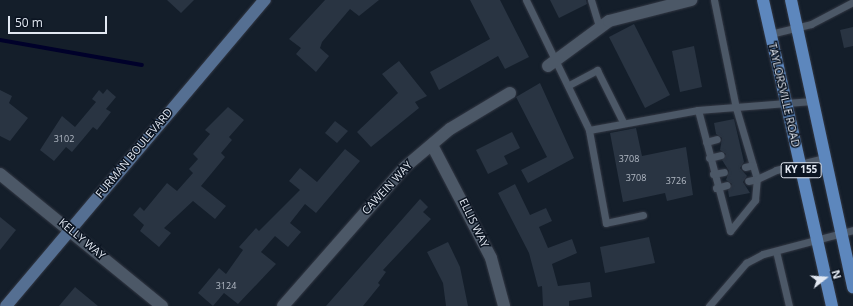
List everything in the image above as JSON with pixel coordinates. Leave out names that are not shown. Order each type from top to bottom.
[{"type":"main road","name":"TAYLORSVILLE ROAD","points":[[763,0],[788,104],[800,165],[832,306]]},
{"type":"main road","name":"KY 155","points":[[791,0],[824,158],[848,231],[853,287]]},
{"type":"street","name":"FURMAN BOULEVARD","points":[[6,306],[262,0]]},
{"type":"street","points":[[552,63],[599,27],[619,16],[691,0]]},
{"type":"street","name":"CAWEIN WAY","points":[[283,306],[386,187],[450,130],[510,93]]},
{"type":"street","name":"ELLIS WAY","points":[[432,145],[491,258],[504,306]]},
{"type":"street","name":"KELLY WAY","points":[[0,174],[70,229],[162,306]]},
{"type":"lane","points":[[526,0],[552,63],[569,85],[589,130],[606,222],[643,215]]},
{"type":"lane","points":[[591,0],[599,27]]},
{"type":"lane","points":[[698,110],[716,188],[730,231],[756,200],[757,180],[753,165],[745,151],[714,0]]},
{"type":"lane","points":[[770,34],[796,29],[853,2]]},
{"type":"lane","points":[[569,85],[597,70],[623,122]]},
{"type":"lane","points":[[589,130],[623,122],[698,110],[812,101]]},
{"type":"lane","points":[[706,142],[717,139]]},
{"type":"lane","points":[[709,158],[721,155]]},
{"type":"lane","points":[[748,181],[757,180],[776,170],[824,158]]},
{"type":"lane","points":[[745,167],[753,165]]},
{"type":"lane","points":[[713,174],[724,172]]},
{"type":"lane","points":[[716,188],[726,184]]},
{"type":"lane","points":[[709,306],[746,263],[776,251],[848,231]]},
{"type":"lane","points":[[776,251],[789,306]]},
{"type":"building","points":[[167,0],[194,0],[181,13]]},
{"type":"building","points":[[325,0],[379,0],[359,16],[350,9],[322,42],[320,48],[329,56],[316,72],[296,54],[301,48],[289,39]]},
{"type":"building","points":[[470,0],[500,0],[529,57],[505,69],[498,56],[439,90],[430,72],[490,39]]},
{"type":"building","points":[[550,0],[586,0],[587,4],[559,18]]},
{"type":"building","points":[[634,24],[670,95],[645,108],[609,37]]},
{"type":"building","points":[[853,27],[853,46],[844,48],[840,30]]},
{"type":"building","points":[[694,46],[702,87],[680,92],[672,51]]},
{"type":"building","points":[[399,61],[427,96],[415,102],[419,108],[371,147],[357,132],[398,93],[382,74]]},
{"type":"building","points":[[540,83],[574,158],[528,183],[521,170],[547,157],[516,97]]},
{"type":"building","points":[[107,89],[116,97],[106,109],[111,112],[97,130],[93,127],[72,152],[66,147],[54,161],[40,150],[62,116],[75,127],[96,102],[92,99],[99,90],[103,94]]},
{"type":"building","points":[[0,90],[12,96],[9,103],[28,118],[10,141],[0,136]]},
{"type":"building","points":[[228,107],[244,120],[229,137],[232,140],[221,153],[225,157],[201,186],[226,206],[215,219],[193,201],[164,228],[171,233],[159,247],[140,231],[144,225],[133,215],[140,207],[144,211],[167,183],[177,191],[193,173],[189,169],[198,159],[193,154],[210,134],[205,130]]},
{"type":"building","points":[[734,119],[744,162],[740,168],[747,176],[743,182],[750,193],[729,197],[728,190],[732,184],[726,180],[729,171],[722,160],[726,154],[720,150],[722,138],[716,134],[714,123]]},
{"type":"building","points":[[335,121],[348,131],[337,143],[325,133]]},
{"type":"building","points":[[636,128],[642,156],[686,147],[693,195],[667,201],[665,193],[623,202],[610,133]]},
{"type":"building","points":[[512,132],[520,148],[504,156],[508,164],[488,174],[476,150]]},
{"type":"building","points":[[345,149],[360,161],[316,213],[305,204],[290,223],[301,232],[288,247],[275,236],[261,252],[276,264],[238,304],[224,293],[213,306],[198,293],[219,268],[226,274],[243,250],[239,247],[256,228],[259,231],[300,190],[289,181],[300,168],[317,182]]},
{"type":"building","points":[[515,184],[530,215],[546,208],[552,221],[539,227],[548,248],[572,239],[577,253],[552,264],[558,286],[590,282],[592,297],[569,301],[569,306],[543,306],[542,286],[538,287],[529,253],[498,193]]},
{"type":"building","points":[[420,199],[428,207],[423,212],[431,219],[383,270],[386,272],[378,283],[380,285],[363,306],[326,306]]},
{"type":"building","points":[[0,217],[16,230],[0,250]]},
{"type":"building","points":[[649,237],[655,263],[605,273],[600,247]]},
{"type":"building","points":[[448,242],[460,267],[468,306],[446,306],[443,283],[427,252]]},
{"type":"building","points":[[75,287],[98,306],[59,306]]},
{"type":"waterway","points":[[0,40],[142,65]]}]
